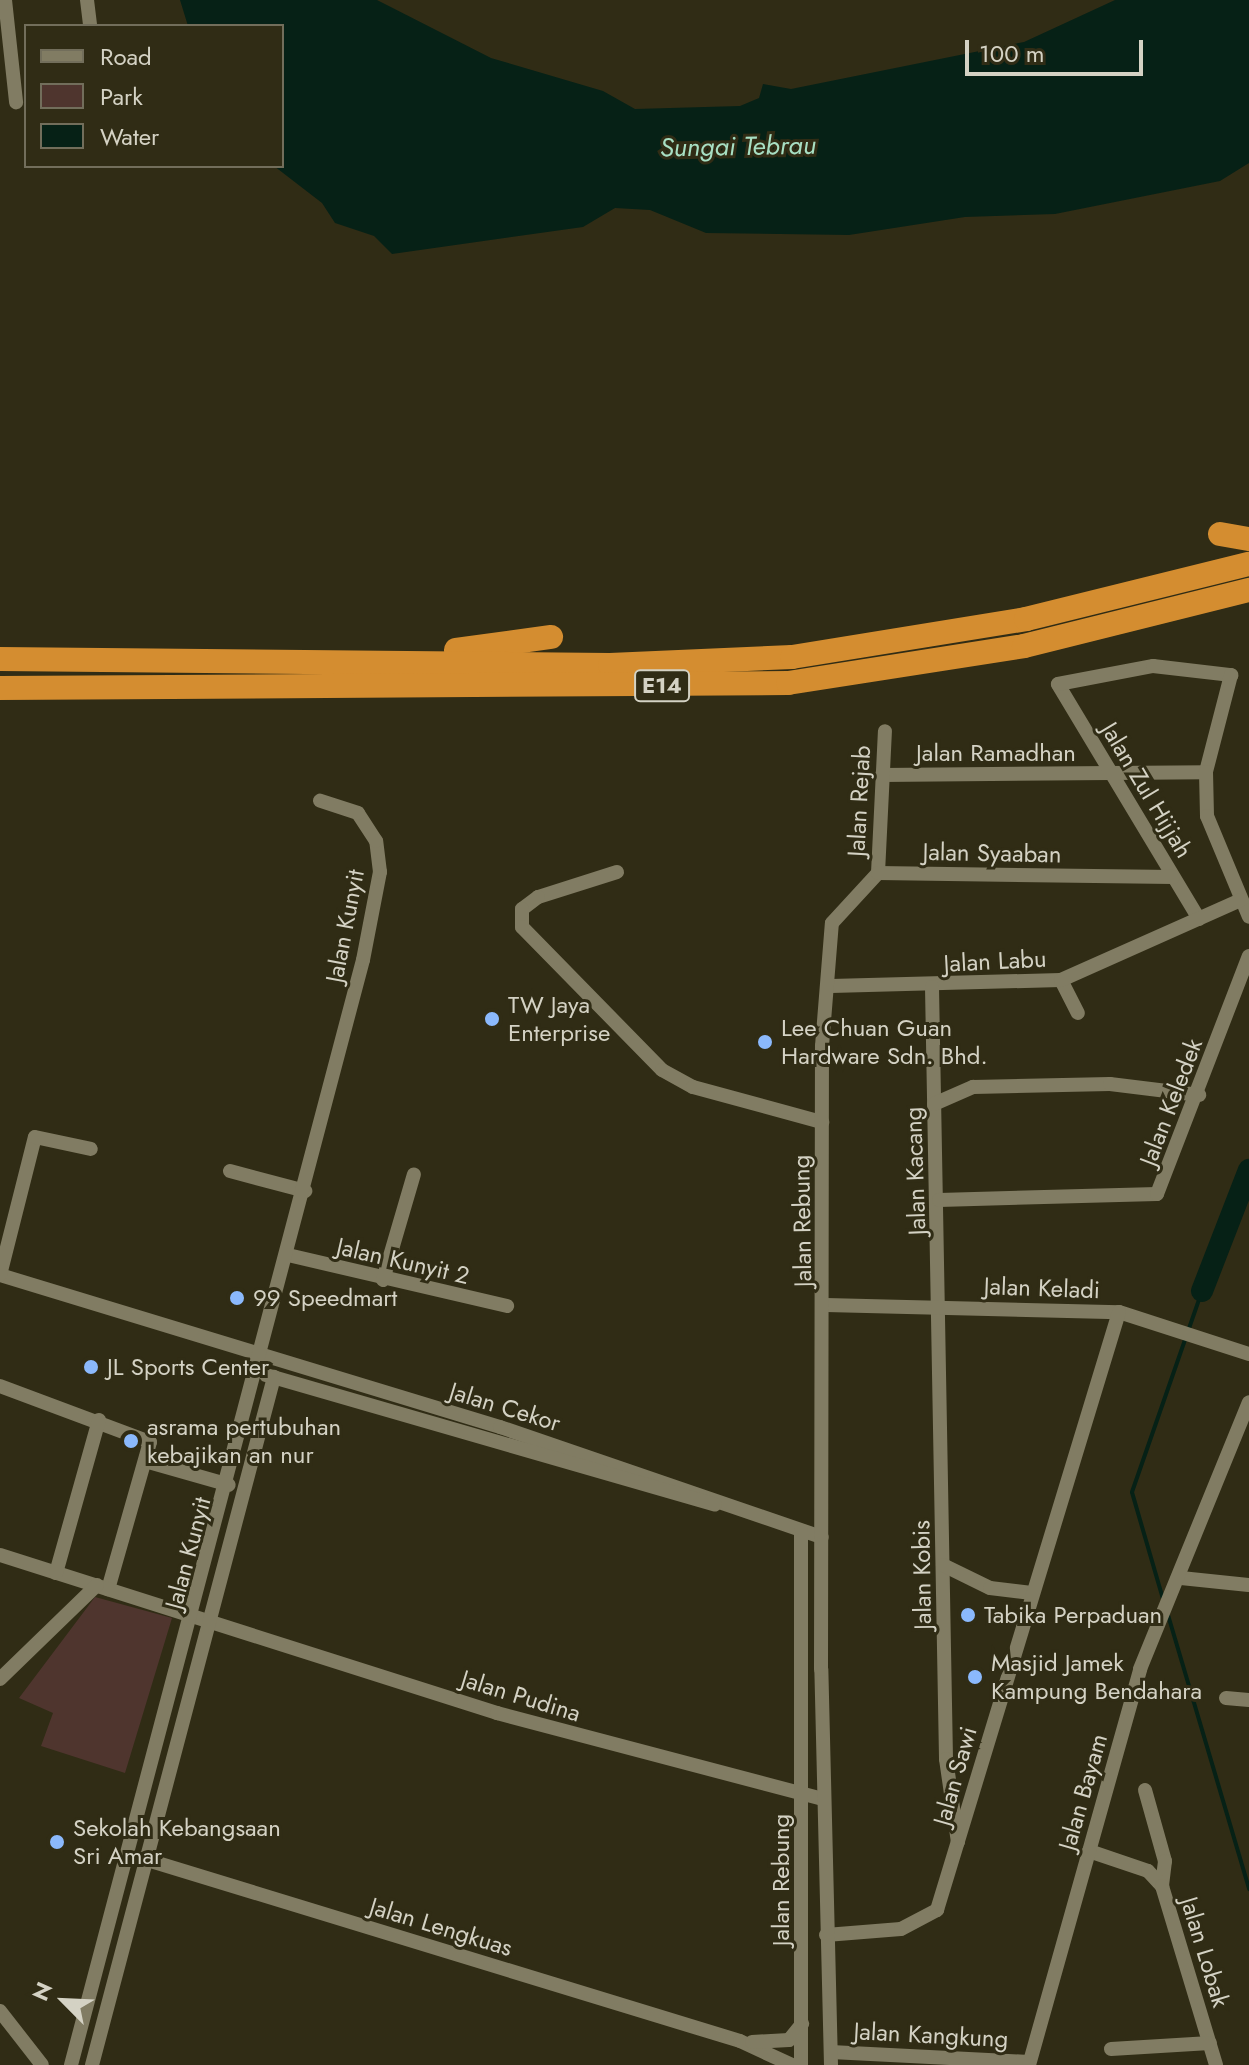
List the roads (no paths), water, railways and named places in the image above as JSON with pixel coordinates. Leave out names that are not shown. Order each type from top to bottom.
[{"type":"highway","name":"E14","points":[[0,688],[788,683],[1024,646],[1197,590],[1249,564]]},
{"type":"highway","name":"E14","points":[[5,657],[610,665],[792,657],[1197,590],[1249,590]]},
{"type":"highway","points":[[382,660],[551,637]]},
{"type":"street","points":[[0,103],[21,102],[5,21],[5,0]]},
{"type":"street","points":[[87,0],[90,24]]},
{"type":"street","name":"Jalan Zul Hijjah","points":[[1199,919],[1058,684],[1153,666],[1227,672],[1231,682],[1206,772]]},
{"type":"street","name":"Jalan Rejab","points":[[878,873],[885,731]]},
{"type":"street","points":[[1206,772],[1209,832],[1249,917]]},
{"type":"street","name":"Jalan Ramadhan","points":[[882,775],[1206,772]]},
{"type":"street","name":"Jalan Kunyit","points":[[71,2065],[261,1366],[380,872],[376,841],[358,813],[320,801]]},
{"type":"street","points":[[617,872],[538,897],[522,909],[522,927],[662,1070],[693,1087],[822,1122]]},
{"type":"street","name":"Jalan Syaaban","points":[[878,873],[1173,877]]},
{"type":"street","name":"Jalan Rebung","points":[[831,2058],[822,1799],[826,1305],[822,1122],[832,923],[878,873]]},
{"type":"street","name":"Jalan Labu","points":[[831,986],[932,987],[1061,980],[1241,900]]},
{"type":"street","name":"Jalan Keledek","points":[[939,1200],[1157,1194],[1199,1095],[1249,956]]},
{"type":"street","points":[[1061,980],[1078,1013]]},
{"type":"street","name":"Jalan Kacang","points":[[932,987],[940,1306]]},
{"type":"street","points":[[934,1104],[973,1087],[1110,1084],[1199,1095]]},
{"type":"street","name":"Jalan Cekor","points":[[91,1149],[35,1137],[0,1275],[261,1366],[500,1427],[822,1537]]},
{"type":"street","points":[[230,1171],[305,1191]]},
{"type":"street","points":[[383,1280],[414,1174]]},
{"type":"street","name":"Jalan Kunyit 2","points":[[288,1255],[383,1280],[507,1306]]},
{"type":"street","name":"Jalan Keladi","points":[[826,1305],[1119,1312],[1156,1321],[1249,1354]]},
{"type":"street","name":"Jalan Kobis","points":[[940,1306],[946,1759],[958,1842]]},
{"type":"street","name":"Jalan Sawi","points":[[826,1935],[901,1929],[930,1917],[950,1880],[958,1842],[1032,1593],[1119,1312]]},
{"type":"street","points":[[261,1366],[274,1377]]},
{"type":"street","name":"Jalan Kunyit","points":[[92,2065],[274,1377]]},
{"type":"street","name":"Jalan Cekor","points":[[274,1377],[687,1502],[731,1507]]},
{"type":"street","points":[[268,1401],[299,1384]]},
{"type":"street","points":[[0,1386],[143,1435],[150,1442],[102,1587],[0,1679]]},
{"type":"street","name":"Jalan Bayam","points":[[1029,2064],[1147,1653],[1179,1582],[1249,1402]]},
{"type":"street","points":[[56,1573],[99,1420]]},
{"type":"street","points":[[1233,1443],[1249,1447]]},
{"type":"street","points":[[145,1461],[229,1485]]},
{"type":"street","points":[[801,1531],[826,1519]]},
{"type":"street","name":"Jalan Rebung","points":[[801,1531],[801,2065]]},
{"type":"street","name":"Jalan Pudina","points":[[0,1555],[497,1713],[803,1799],[822,1799]]},
{"type":"street","points":[[943,1565],[990,1588],[1032,1593]]},
{"type":"street","points":[[1179,1582],[1249,1585]]},
{"type":"street","points":[[1226,1698],[1249,1700]]},
{"type":"street","points":[[1145,1790],[1165,1861],[1162,1886]]},
{"type":"street","name":"Jalan Lobak","points":[[1089,1851],[1148,1871],[1162,1886],[1216,2065]]},
{"type":"street","name":"Jalan Lengkuas","points":[[130,1855],[740,2041],[792,2065]]},
{"type":"street","points":[[0,2011],[42,2065]]},
{"type":"street","name":"Jalan Lengkuas","points":[[740,2041],[789,2040],[802,2024]]},
{"type":"street","points":[[1111,2049],[1210,2043]]},
{"type":"street","name":"Jalan Kangkung","points":[[831,2058],[1029,2064]]},
{"type":"water","name":"Sungai Tebrau","points":[[180,0],[377,0],[491,58],[603,91],[635,109],[740,106],[759,98],[763,84],[791,89],[1024,42],[1115,0],[1249,0],[1249,163],[1220,181],[1055,214],[965,217],[849,235],[706,233],[650,210],[615,208],[583,227],[392,254],[374,236],[335,223],[322,203],[277,168],[284,168],[284,24],[187,24]]},
{"type":"waterway","points":[[1202,1291],[1249,1170]]},
{"type":"waterway","points":[[1163,1599],[1132,1492],[1202,1291]]},
{"type":"waterway","points":[[1168,1615],[1249,1889]]},
{"type":"place","name":"TW Jaya Enterprise","points":[[492,1019]]},
{"type":"place","name":"Lee Chuan Guan Hardware Sdn. Bhd.","points":[[765,1042]]},
{"type":"place","name":"99 Speedmart","points":[[237,1298]]},
{"type":"place","name":"JL Sports Center","points":[[91,1367]]},
{"type":"place","name":"asrama pertubuhan kebajikan an nur","points":[[131,1441]]},
{"type":"place","name":"Tabika Perpaduan","points":[[968,1615]]},
{"type":"place","name":"Masjid Jamek Kampung Bendahara","points":[[975,1677]]},
{"type":"place","name":"Sekolah Kebangsaan Sri Amar","points":[[57,1842]]}]
